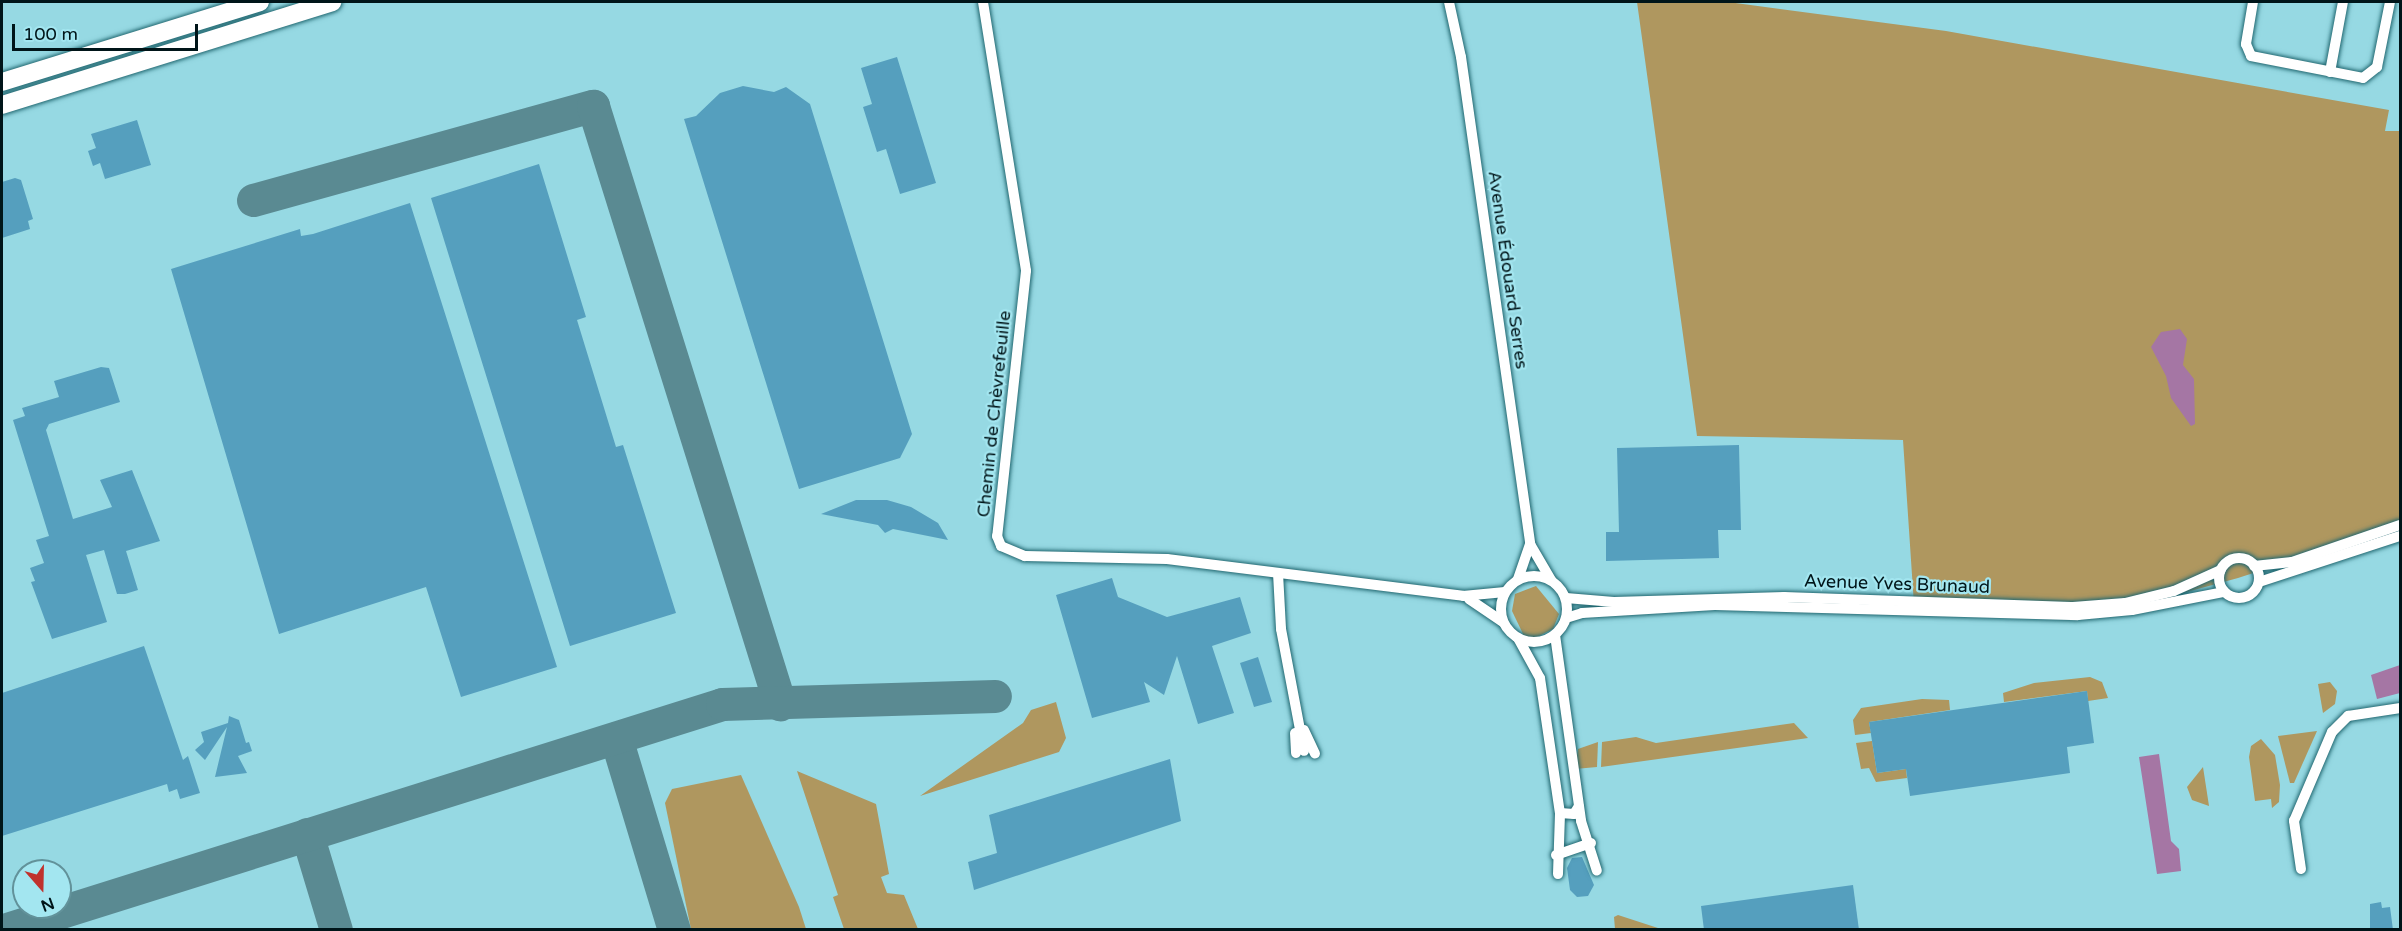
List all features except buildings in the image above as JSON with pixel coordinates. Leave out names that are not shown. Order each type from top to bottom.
[{"type":"highway","points":[[2,82],[260,2]]},
{"type":"highway","points":[[2,105],[332,2]]},
{"type":"street","name":"Chemin de Chèvrefeuille","points":[[982,2],[1026,271],[997,536],[1001,546],[1024,556],[1139,557],[1463,596],[1505,592]]},
{"type":"street","name":"Avenue Édouard Serres","points":[[1449,2],[1461,57],[1530,544],[1551,580]]},
{"type":"street","points":[[2253,2],[2248,52],[2257,58],[2360,78],[2373,74],[2390,2]]},
{"type":"street","points":[[2330,72],[2343,2]]},
{"type":"street","points":[[2400,525],[2292,562],[2254,566],[2235,559],[2221,570],[2224,592],[2246,597],[2259,582],[2400,536]]},
{"type":"street","name":"Avenue Édouard Serres","points":[[1518,579],[1530,544]]},
{"type":"street","points":[[2254,566],[2259,582]]},
{"type":"street","name":"Avenue Yves Brunaud","points":[[1566,598],[1614,602],[1754,597],[2073,607],[2126,603],[2174,591],[2221,570]]},
{"type":"street","points":[[1278,573],[1295,709],[1305,753],[1295,709]]},
{"type":"street","points":[[1518,638],[1540,642],[1555,634],[1566,618],[1566,598],[1551,580],[1529,576],[1518,579],[1505,592],[1503,622],[1518,638],[1539,678],[1560,813],[1556,855],[1558,874]]},
{"type":"street","name":"Avenue Yves Brunaud","points":[[1566,618],[1636,609],[1739,605],[2078,615],[2224,592]]},
{"type":"street","name":"Chemin de Chèvrefeuille","points":[[1463,596],[1490,609],[1503,622]]},
{"type":"street","points":[[1555,634],[1581,821],[1591,843],[1597,871]]},
{"type":"street","points":[[2301,869],[2294,821],[2332,732],[2348,716],[2400,708]]},
{"type":"street","points":[[1560,813],[1574,814],[1579,806]]},
{"type":"street","points":[[1559,826],[1581,821]]},
{"type":"street","points":[[1556,855],[1591,843]]},
{"type":"shaded area","points":[[1637,2],[1728,2],[1946,31],[2389,110],[2385,131],[2400,131],[2400,525],[2238,578],[2128,608],[1914,605],[1903,440],[1697,436]]},
{"type":"shaded area","points":[[2180,329],[2187,339],[2183,365],[2194,379],[2195,424],[2191,426],[2171,398],[2166,376],[2151,347],[2161,332]]},
{"type":"shaded area","points":[[1536,586],[1559,614],[1553,629],[1535,638],[1524,636],[1512,611],[1515,594]]},
{"type":"shaded area","points":[[2400,665],[2400,693],[2377,699],[2371,675]]},
{"type":"shaded area","points":[[2090,677],[2102,682],[2108,698],[2088,701],[2087,691],[2004,702],[2003,693],[2034,683]]},
{"type":"shaded area","points":[[2330,682],[2337,691],[2335,704],[2323,713],[2318,684]]},
{"type":"shaded area","points":[[1922,699],[1949,700],[1950,710],[1869,722],[1871,733],[1855,735],[1853,720],[1861,708]]},
{"type":"shaded area","points":[[1056,702],[1066,738],[1059,752],[920,796],[1023,723],[1031,710]]},
{"type":"shaded area","points":[[1794,723],[1808,738],[1601,767],[1602,742],[1636,737],[1656,743]]},
{"type":"shaded area","points":[[2317,731],[2294,783],[2290,783],[2278,736]]},
{"type":"shaded area","points":[[2261,739],[2275,755],[2280,785],[2279,802],[2272,808],[2271,799],[2255,801],[2249,757],[2251,746]]},
{"type":"shaded area","points":[[1872,741],[1877,773],[1906,769],[1907,778],[1876,782],[1869,768],[1861,769],[1856,743]]},
{"type":"shaded area","points":[[1598,742],[1597,767],[1575,769],[1578,749]]},
{"type":"shaded area","points":[[2159,754],[2171,841],[2179,849],[2181,871],[2157,874],[2139,757]]},
{"type":"shaded area","points":[[2203,767],[2209,806],[2192,800],[2187,787]]},
{"type":"shaded area","points":[[797,771],[876,804],[889,874],[881,877],[887,893],[904,895],[918,929],[844,929],[833,897],[838,895]]},
{"type":"shaded area","points":[[741,775],[799,907],[806,929],[691,929],[665,803],[672,789]]},
{"type":"shaded area","points":[[1618,915],[1661,929],[1615,929],[1614,917]]},
{"type":"taxiway","points":[[253,200],[593,106],[780,704]]},
{"type":"taxiway","points":[[4,930],[722,704],[995,696]]},
{"type":"taxiway","points":[[616,738],[674,930]]},
{"type":"taxiway","points":[[307,834],[336,930]]}]
